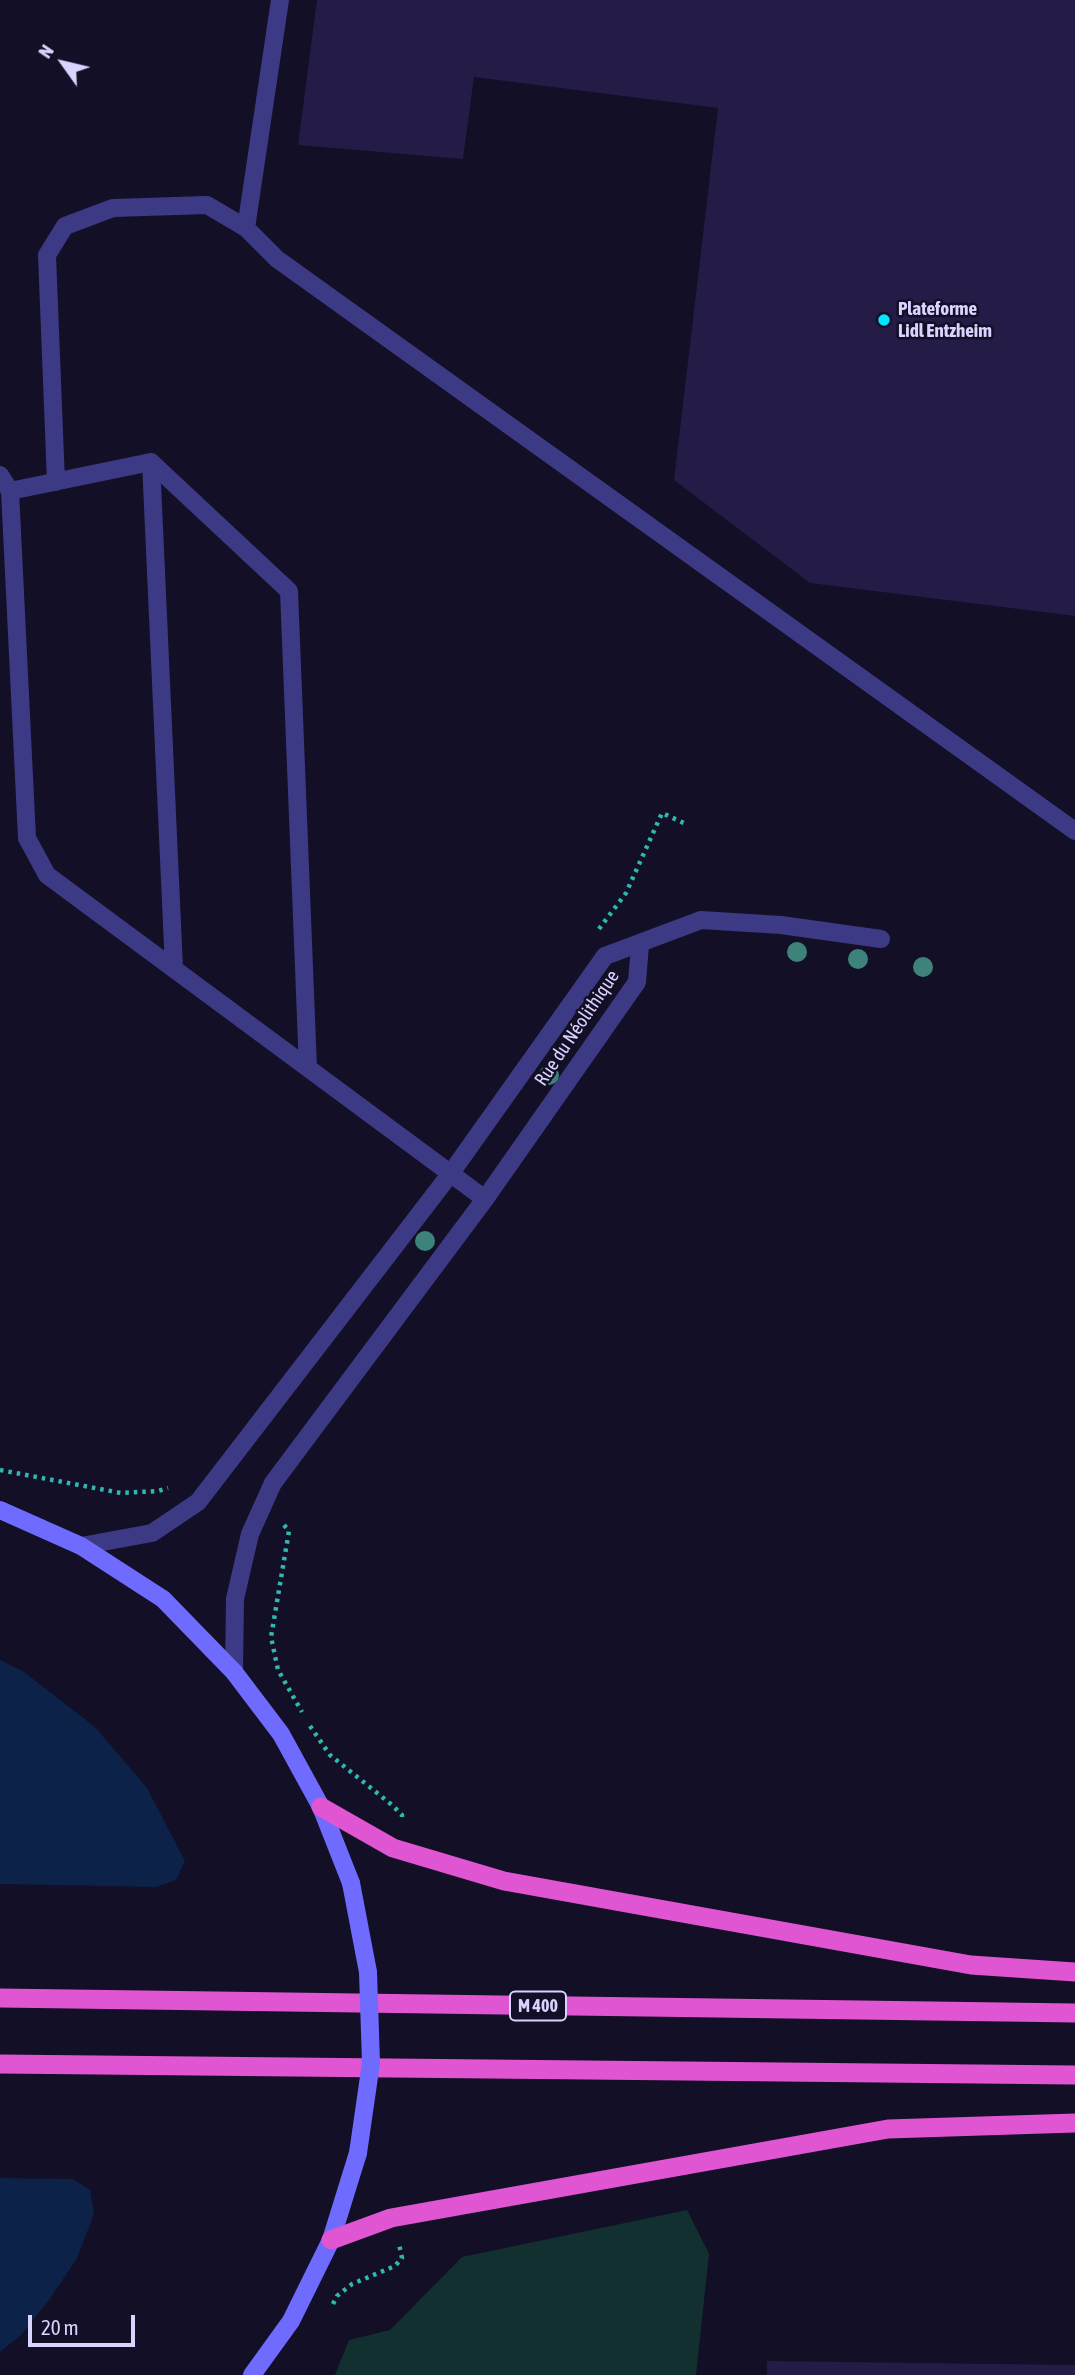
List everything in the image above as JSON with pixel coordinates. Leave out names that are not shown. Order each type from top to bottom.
[{"type":"highway","points":[[321,1807],[393,1848],[505,1881],[971,1965],[1075,1972]]},
{"type":"highway","name":"M 400","points":[[0,1998],[1075,2013]]},
{"type":"highway","points":[[0,2064],[1075,2074]]},
{"type":"highway","points":[[331,2240],[391,2218],[888,2130],[1075,2123]]},
{"type":"main road","points":[[0,1510],[81,1546],[163,1599],[234,1672],[281,1734],[321,1807],[351,1883],[368,1972],[371,2063],[358,2153],[331,2240],[291,2321],[252,2375]]},
{"type":"street","points":[[246,228],[280,0]]},
{"type":"street","points":[[56,482],[47,255],[65,226],[113,208],[207,205],[246,228],[277,259],[1075,831]]},
{"type":"street","points":[[10,491],[151,462]]},
{"type":"street","points":[[151,462],[174,968]]},
{"type":"street","points":[[151,462],[289,591],[308,1068]]},
{"type":"street","points":[[0,475],[10,491],[27,838],[47,875],[485,1199]]},
{"type":"street","points":[[640,945],[701,920],[780,925],[881,939]]},
{"type":"street","name":"Rue du Néolithique","points":[[81,1546],[152,1533],[198,1502],[451,1173],[605,956],[640,945],[636,982],[485,1199],[273,1483],[250,1534],[235,1599],[234,1672]]},
{"type":"path","points":[[280,1594],[271,1637],[278,1670],[304,1717],[330,1755],[402,1815],[401,1829],[393,1848]]},
{"type":"path","points":[[330,2308],[337,2296],[352,2284],[395,2266],[402,2258],[391,2218]]},
{"type":"green space","points":[[687,2210],[709,2254],[696,2375],[335,2375],[349,2340],[390,2330],[462,2257]]},
{"type":"water","points":[[0,1660],[24,1672],[95,1727],[147,1788],[185,1861],[176,1880],[156,1887],[0,1884]]},
{"type":"water","points":[[0,2178],[73,2179],[90,2190],[94,2214],[76,2260],[49,2300],[21,2335],[0,2352]]},
{"type":"building","name":"Plateforme Lidl Entzheim","points":[[317,0],[1075,0],[1075,616],[810,583],[674,480],[718,108],[474,77],[463,159],[298,145]]},
{"type":"building","points":[[767,2361],[1075,2365],[1075,2375],[767,2375]]},
{"type":"place","name":"Plateforme Lidl Entzheim","points":[[884,320]]}]
